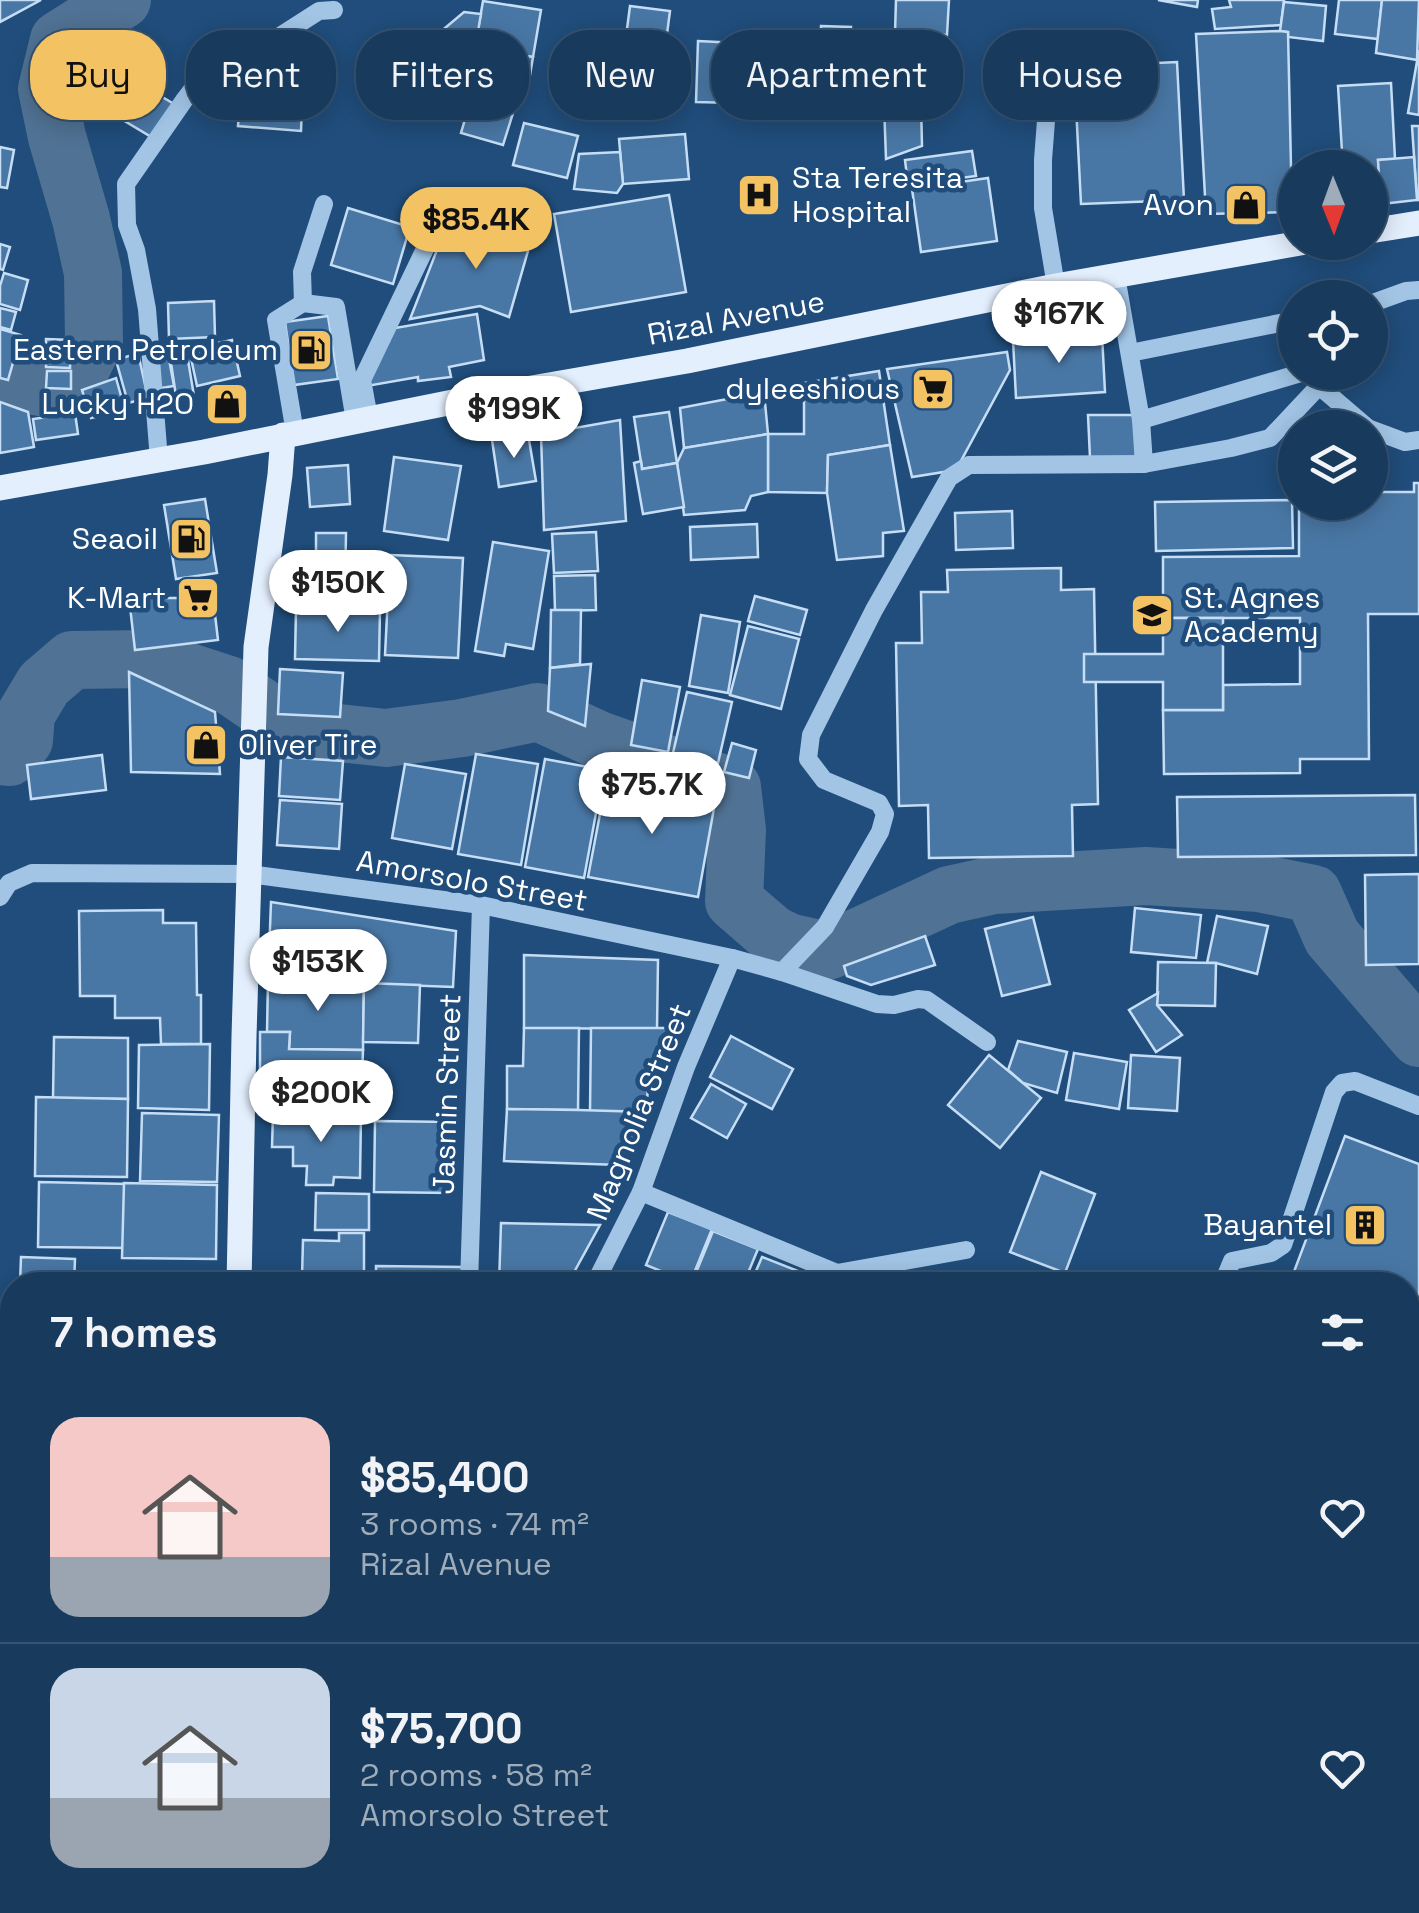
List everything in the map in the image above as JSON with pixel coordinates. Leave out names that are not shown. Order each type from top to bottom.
[{"type":"main road","points":[[1388,229],[1419,223]]},
{"type":"main road","name":"Rizal Avenue","points":[[0,488],[1278,247]]},
{"type":"main road","points":[[239,1272],[255,672],[289,434]]},
{"type":"street","points":[[159,460],[147,309],[128,225],[126,184],[185,99],[220,60],[269,43],[319,12],[334,10]]},
{"type":"street","points":[[1046,120],[1043,208],[1056,286]]},
{"type":"street","points":[[303,303],[302,272],[324,204]]},
{"type":"street","points":[[362,420],[362,380],[435,228]]},
{"type":"street","points":[[1116,276],[1141,420],[1144,464]]},
{"type":"street","points":[[1388,298],[1419,290]]},
{"type":"street","points":[[289,434],[276,320],[303,303],[336,307],[362,420]]},
{"type":"street","points":[[1130,354],[1278,324]]},
{"type":"street","points":[[1141,420],[1278,380]]},
{"type":"street","points":[[782,972],[825,927],[880,832],[884,814],[878,802],[824,780],[808,758],[811,735],[874,610],[949,478],[969,465],[1144,464],[1231,448],[1270,438],[1310,390]]},
{"type":"street","points":[[1330,390],[1351,410]]},
{"type":"street","points":[[1388,435],[1405,442],[1419,440]]},
{"type":"street","name":"Amorsolo Street","points":[[4,890],[32,873],[249,874],[481,905],[732,958],[877,1004],[927,1000],[987,1042]]},
{"type":"street","name":"Jasmin Street","points":[[469,1272],[481,905]]},
{"type":"street","name":"Magnolia Street","points":[[601,1272],[641,1192],[686,1067],[732,958]]},
{"type":"street","points":[[1227,1272],[1232,1261],[1271,1254],[1283,1245],[1334,1092],[1342,1083],[1355,1082],[1419,1106]]},
{"type":"street","points":[[641,1192],[822,1272]]},
{"type":"street","points":[[869,1272],[966,1250]]},
{"type":"building","points":[[0,0],[41,0],[0,22]]},
{"type":"building","points":[[896,0],[949,0],[947,30],[895,30]]},
{"type":"building","points":[[1158,0],[1198,0],[1197,7]]},
{"type":"building","points":[[1229,0],[1284,0],[1281,25],[1215,29],[1212,9],[1231,7]]},
{"type":"building","points":[[1339,0],[1382,0],[1378,39],[1335,34]]},
{"type":"building","points":[[1382,0],[1419,0],[1417,60],[1376,53]]},
{"type":"building","points":[[483,1],[541,10],[533,57],[529,56],[529,30],[478,30]]},
{"type":"building","points":[[1284,2],[1326,6],[1323,41],[1288,37],[1288,32],[1280,31]]},
{"type":"building","points":[[630,6],[670,11],[668,30],[627,30]]},
{"type":"building","points":[[464,12],[481,14],[478,30],[443,30]]},
{"type":"building","points":[[821,26],[851,27],[851,30],[821,30]]},
{"type":"building","points":[[1288,32],[1291,150],[1278,150],[1278,212],[1206,214],[1196,34]]},
{"type":"building","points":[[698,41],[711,42],[711,102],[696,102]]},
{"type":"building","points":[[1419,50],[1419,115],[1408,113]]},
{"type":"building","points":[[1177,62],[1184,200],[1081,204],[1077,120],[1158,120],[1158,63]]},
{"type":"building","points":[[1391,83],[1395,159],[1388,159],[1388,150],[1342,150],[1338,86]]},
{"type":"building","points":[[166,99],[174,104],[166,117]]},
{"type":"building","points":[[123,120],[164,120],[153,138]]},
{"type":"building","points":[[238,120],[301,120],[301,131],[238,126]]},
{"type":"building","points":[[465,120],[511,120],[503,145],[461,133]]},
{"type":"building","points":[[885,120],[921,120],[922,146],[886,159]]},
{"type":"building","points":[[524,123],[578,136],[567,178],[513,165]]},
{"type":"building","points":[[1412,126],[1419,126],[1419,200],[1417,200]]},
{"type":"building","points":[[685,134],[689,179],[623,184],[619,139]]},
{"type":"building","points":[[0,147],[14,150],[7,188],[0,187]]},
{"type":"building","points":[[972,151],[976,176],[908,185],[905,160]]},
{"type":"building","points":[[620,152],[623,184],[617,193],[574,189],[579,154]]},
{"type":"building","points":[[1414,157],[1417,200],[1388,203],[1388,159]]},
{"type":"building","points":[[988,178],[997,241],[921,252],[912,189]]},
{"type":"building","points":[[669,195],[686,292],[571,312],[554,214]]},
{"type":"building","points":[[348,208],[410,227],[393,284],[331,265]]},
{"type":"building","points":[[498,217],[534,230],[509,317],[480,306],[410,319],[444,232],[487,247]]},
{"type":"building","points":[[0,244],[10,247],[3,270],[0,269]]},
{"type":"building","points":[[4,273],[28,280],[20,310],[0,304]]},
{"type":"building","points":[[214,301],[215,337],[169,339],[168,303]]},
{"type":"building","points":[[0,308],[16,312],[11,330],[0,327]]},
{"type":"building","points":[[477,314],[484,360],[449,367],[451,377],[418,381],[418,377],[367,386],[389,329]]},
{"type":"building","name":"Eastern Petroleum","points":[[328,316],[338,379],[294,385],[285,322]]},
{"type":"building","points":[[0,329],[21,335],[8,380],[0,378]]},
{"type":"building","points":[[1102,335],[1105,392],[1016,398],[1013,340]]},
{"type":"building","points":[[46,339],[71,340],[70,368],[46,367]]},
{"type":"building","points":[[232,340],[240,376],[197,386],[189,349]]},
{"type":"building","points":[[1007,352],[1010,370],[956,470],[912,477],[887,369]]},
{"type":"building","points":[[138,353],[148,398],[128,403],[116,360]]},
{"type":"building","points":[[169,359],[174,386],[155,389],[152,361]]},
{"type":"building","points":[[188,360],[194,396],[176,396],[171,363]]},
{"type":"building","points":[[47,371],[71,371],[71,389],[46,388]]},
{"type":"building","points":[[879,371],[890,445],[828,455],[827,493],[768,492],[768,434],[804,434],[804,383]]},
{"type":"building","points":[[116,378],[125,410],[91,418],[82,390]]},
{"type":"building","points":[[764,392],[768,434],[684,448],[680,408]]},
{"type":"building","points":[[0,402],[28,412],[34,447],[0,453]]},
{"type":"building","points":[[669,412],[677,463],[642,469],[634,417]]},
{"type":"building","points":[[75,413],[78,434],[36,440],[33,419]]},
{"type":"building","points":[[1088,415],[1135,415],[1136,457],[1090,458]]},
{"type":"building","points":[[620,420],[626,521],[544,530],[541,434]]},
{"type":"building","points":[[528,434],[536,481],[499,487],[492,440]]},
{"type":"building","points":[[768,434],[768,492],[751,496],[745,510],[684,515],[677,463],[684,448]]},
{"type":"building","points":[[890,445],[904,531],[883,533],[883,556],[837,560],[827,493],[828,455]]},
{"type":"building","points":[[394,457],[461,466],[448,540],[384,531]]},
{"type":"building","points":[[641,461],[642,469],[677,463],[684,507],[643,514],[634,463]]},
{"type":"building","points":[[348,465],[350,504],[310,507],[307,468]]},
{"type":"building","points":[[1414,483],[1419,483],[1419,614],[1368,614],[1369,759],[1300,759],[1300,773],[1164,774],[1163,710],[1223,710],[1223,685],[1300,684],[1300,618],[1163,618],[1163,557],[1299,556],[1299,520],[1388,520],[1388,492],[1414,492]]},
{"type":"building","name":"Seaoil","points":[[205,499],[217,573],[176,579],[164,505]]},
{"type":"building","points":[[1278,500],[1278,520],[1292,520],[1293,548],[1156,551],[1155,502]]},
{"type":"building","points":[[1012,511],[1013,548],[956,550],[955,513]]},
{"type":"building","points":[[757,524],[758,557],[691,560],[690,527]]},
{"type":"building","points":[[596,532],[598,571],[554,573],[552,534]]},
{"type":"building","points":[[316,533],[346,533],[345,590],[306,590],[307,558],[316,558]]},
{"type":"building","points":[[493,542],[549,551],[533,649],[506,644],[504,656],[475,651]]},
{"type":"building","points":[[390,555],[463,558],[458,658],[385,655]]},
{"type":"building","points":[[1061,568],[1061,590],[1094,589],[1098,804],[1072,805],[1073,856],[929,858],[928,805],[899,806],[896,643],[922,643],[921,592],[948,592],[947,570]]},
{"type":"building","points":[[595,575],[596,610],[555,611],[554,576]]},
{"type":"building","points":[[212,589],[218,640],[135,650],[129,598],[198,598]]},
{"type":"building","points":[[755,596],[807,610],[800,635],[748,621]]},
{"type":"building","points":[[296,609],[380,610],[379,661],[295,659]]},
{"type":"building","points":[[551,610],[581,610],[580,664],[550,668]]},
{"type":"building","points":[[701,615],[740,622],[728,693],[689,686]]},
{"type":"building","points":[[1163,618],[1223,618],[1223,710],[1163,710],[1163,682],[1084,682],[1084,654],[1163,654]]},
{"type":"building","points":[[748,626],[799,639],[781,709],[730,695]]},
{"type":"building","points":[[591,664],[585,726],[548,711],[550,668]]},
{"type":"building","points":[[280,669],[343,673],[340,717],[278,714]]},
{"type":"building","points":[[129,672],[215,712],[220,774],[131,772]]},
{"type":"building","points":[[642,680],[680,687],[668,752],[631,745]]},
{"type":"building","points":[[687,692],[732,702],[718,763],[673,753]]},
{"type":"building","points":[[732,743],[756,750],[749,778],[724,772]]},
{"type":"building","points":[[476,754],[538,764],[521,865],[458,854]]},
{"type":"building","points":[[102,755],[106,790],[31,799],[27,765]]},
{"type":"building","points":[[281,757],[343,761],[340,800],[279,796]]},
{"type":"building","points":[[545,759],[604,770],[584,878],[525,867]]},
{"type":"building","points":[[405,764],[466,774],[452,849],[392,838]]},
{"type":"building","points":[[607,777],[716,797],[698,897],[588,877]]},
{"type":"building","points":[[1415,795],[1416,855],[1178,857],[1177,797]]},
{"type":"building","points":[[280,800],[342,804],[339,849],[277,845]]},
{"type":"building","points":[[1419,874],[1419,964],[1366,965],[1365,875]]},
{"type":"building","points":[[271,902],[456,931],[453,987],[268,980]]},
{"type":"building","points":[[1135,908],[1201,915],[1196,958],[1131,952]]},
{"type":"building","points":[[163,910],[163,923],[196,923],[201,1044],[161,1044],[160,1018],[115,1018],[115,996],[80,996],[79,911]]},
{"type":"building","points":[[1217,916],[1268,926],[1257,974],[1207,963]]},
{"type":"building","points":[[1033,917],[1050,984],[1002,996],[985,929]]},
{"type":"building","points":[[925,936],[935,965],[871,985],[847,976],[844,966]]},
{"type":"building","points":[[524,955],[658,960],[657,1029],[524,1028]]},
{"type":"building","points":[[1158,962],[1216,963],[1215,1006],[1157,1005]]},
{"type":"building","points":[[268,980],[364,983],[363,1050],[289,1049],[290,1032],[267,1032]]},
{"type":"building","points":[[364,983],[420,985],[418,1043],[363,1042]]},
{"type":"building","points":[[1158,993],[1157,1005],[1182,1035],[1156,1052],[1129,1010]]},
{"type":"building","points":[[524,1028],[579,1028],[578,1110],[507,1109],[507,1066],[523,1066]]},
{"type":"building","points":[[591,1028],[667,1028],[667,1073],[648,1073],[647,1112],[590,1111]]},
{"type":"building","points":[[260,1032],[290,1032],[289,1049],[363,1050],[361,1115],[286,1114],[287,1076],[260,1076]]},
{"type":"building","points":[[731,1036],[793,1069],[772,1109],[710,1077]]},
{"type":"building","points":[[54,1037],[128,1038],[128,1099],[53,1098]]},
{"type":"building","points":[[1018,1041],[1067,1052],[1057,1093],[1023,1083],[1008,1070]]},
{"type":"building","points":[[210,1044],[209,1110],[138,1108],[139,1045]]},
{"type":"building","points":[[1074,1053],[1127,1062],[1119,1109],[1066,1100]]},
{"type":"building","points":[[989,1055],[1041,1098],[1000,1148],[948,1105]]},
{"type":"building","points":[[1131,1055],[1180,1058],[1177,1111],[1128,1108]]},
{"type":"building","points":[[711,1084],[746,1104],[727,1138],[691,1118]]},
{"type":"building","points":[[36,1097],[128,1099],[127,1177],[35,1176]]},
{"type":"building","points":[[507,1109],[647,1112],[620,1165],[504,1161]]},
{"type":"building","points":[[142,1113],[219,1115],[217,1182],[140,1181]]},
{"type":"building","points":[[273,1114],[361,1115],[360,1178],[334,1177],[333,1185],[306,1185],[307,1166],[293,1166],[293,1147],[272,1147]]},
{"type":"building","points":[[375,1121],[452,1122],[451,1193],[374,1192]]},
{"type":"building","name":"Bayantel","points":[[1345,1136],[1419,1164],[1419,1272],[1294,1272]]},
{"type":"building","points":[[1041,1172],[1095,1194],[1065,1272],[1010,1252]]},
{"type":"building","points":[[39,1182],[128,1184],[128,1248],[38,1247]]},
{"type":"building","points":[[124,1183],[217,1185],[216,1259],[122,1258]]},
{"type":"building","points":[[316,1193],[369,1194],[369,1230],[315,1230]]},
{"type":"building","points":[[668,1212],[712,1229],[694,1272],[663,1272],[646,1265]]},
{"type":"building","points":[[501,1223],[600,1225],[574,1272],[499,1272]]},
{"type":"building","points":[[713,1231],[758,1249],[748,1272],[696,1272]]},
{"type":"building","points":[[339,1233],[364,1233],[364,1272],[302,1272],[303,1240],[339,1241]]},
{"type":"building","points":[[21,1257],[75,1259],[74,1272],[20,1272]]},
{"type":"building","points":[[762,1257],[800,1272],[756,1272]]},
{"type":"building","points":[[376,1266],[464,1267],[464,1272],[376,1272]]},
{"type":"waterway","points":[[0,380],[46,388],[80,370],[94,342],[93,273],[47,89],[59,40],[122,0]]},
{"type":"waterway","points":[[0,756],[9,757],[24,740],[26,714],[44,684],[72,660],[149,659],[229,685],[292,728],[386,738],[538,712],[599,740],[732,787],[737,830],[734,901],[772,934],[788,942],[828,951],[949,895],[994,885],[1146,876],[1259,883],[1313,894],[1332,937],[1419,1038]]},
{"type":"place","name":"Sta Teresita Hospital","points":[[759,195]]},
{"type":"place","name":"Avon","points":[[1246,205]]},
{"type":"place","name":"Eastern Petroleum","points":[[311,350]]},
{"type":"place","name":"dyleeshious","points":[[933,389]]},
{"type":"place","name":"Lucky H2O","points":[[227,404]]},
{"type":"place","name":"Seaoil","points":[[191,539]]},
{"type":"place","name":"K-Mart","points":[[198,598]]},
{"type":"place","name":"St. Agnes Academy","points":[[1152,615]]},
{"type":"place","name":"Oliver Tire","points":[[206,745]]},
{"type":"place","name":"Bayantel","points":[[1365,1225]]}]
